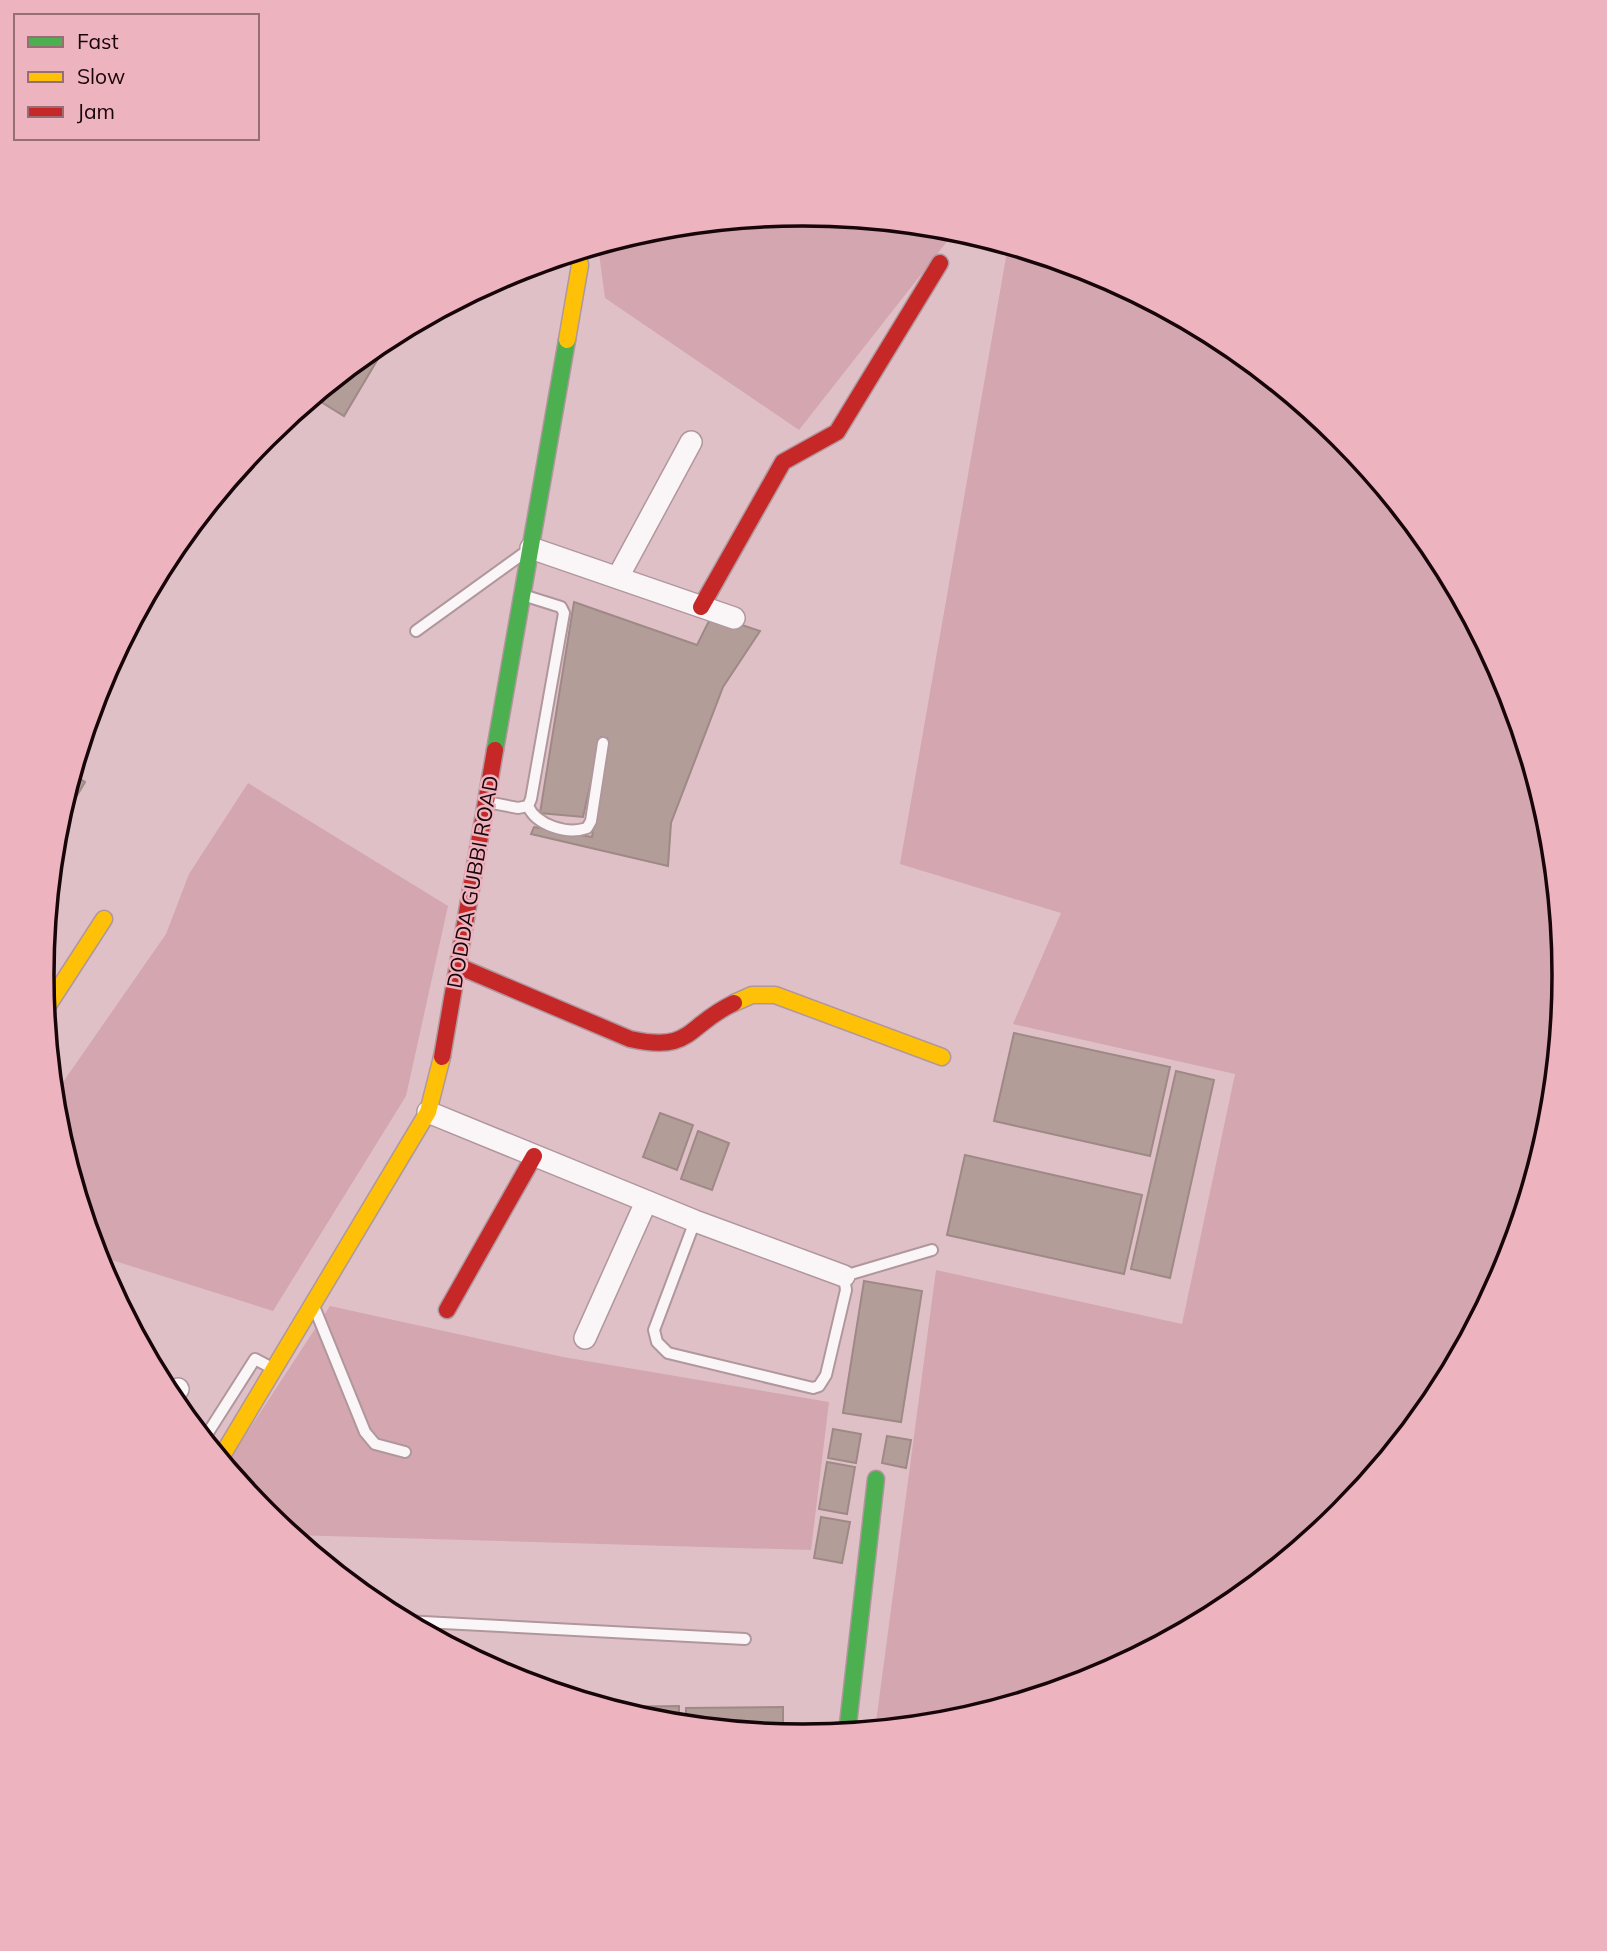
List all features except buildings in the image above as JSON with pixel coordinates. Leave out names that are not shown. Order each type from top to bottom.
[{"type":"street","name":"DODDA GUBBI ROAD","points":[[225,1452],[428,1112],[443,1051],[579,261]]},
{"type":"street","points":[[701,607],[783,462],[797,453],[822,444],[837,432],[940,263]]},
{"type":"street","points":[[618,577],[691,442]]},
{"type":"street","points":[[531,548],[734,618]]},
{"type":"street","points":[[55,996],[104,919]]},
{"type":"street","points":[[458,966],[630,1039],[658,1045],[675,1043],[726,1007],[752,995],[775,995],[942,1057]]},
{"type":"street","points":[[428,1112],[646,1202],[844,1276]]},
{"type":"street","points":[[447,1310],[534,1156]]},
{"type":"street","points":[[585,1338],[646,1202]]},
{"type":"street","points":[[848,1723],[877,1479]]},
{"type":"lane","points":[[415,631],[531,548]]},
{"type":"lane","points":[[523,595],[561,607],[564,613],[528,806],[533,817],[541,823],[587,828],[591,821],[603,743]]},
{"type":"lane","points":[[487,802],[518,808],[528,806]]},
{"type":"lane","points":[[695,1221],[654,1330],[657,1342],[668,1353],[813,1388],[819,1386],[826,1375],[846,1290],[844,1276],[932,1250]]},
{"type":"lane","points":[[313,1304],[365,1432],[375,1444],[405,1452]]},
{"type":"lane","points":[[209,1432],[255,1359],[274,1369]]},
{"type":"lane","points":[[426,1622],[745,1639]]},
{"type":"shaded area","points":[[804,226],[853,228],[948,241],[799,430],[605,298],[599,255],[657,241],[754,228]]},
{"type":"shaded area","points":[[1006,255],[1090,283],[1178,327],[1220,353],[1298,412],[1367,481],[1398,519],[1452,601],[1475,644],[1513,735],[1538,829],[1551,926],[1553,976],[1551,1025],[1538,1122],[1513,1216],[1496,1262],[1452,1350],[1426,1392],[1367,1470],[1298,1539],[1260,1570],[1178,1624],[1135,1647],[1090,1668],[997,1699],[950,1710],[876,1721],[936,1270],[1182,1324],[1235,1074],[1013,1024],[1061,913],[900,864]]},
{"type":"shaded area","points":[[248,783],[448,906],[406,1096],[273,1311],[110,1259],[94,1216],[69,1122],[63,1083],[166,934],[189,874]]},
{"type":"shaded area","points":[[330,1306],[563,1357],[829,1402],[811,1550],[305,1535],[240,1470],[231,1457]]},
{"type":"traffic: fast","points":[[495,750],[567,340]]},
{"type":"traffic: fast","points":[[848,1723],[876,1479]]},
{"type":"traffic: slow","points":[[567,340],[579,261]]},
{"type":"traffic: slow","points":[[55,995],[104,919]]},
{"type":"traffic: slow","points":[[734,1003],[752,995],[775,995],[942,1057]]},
{"type":"traffic: slow","points":[[225,1451],[428,1112],[442,1057]]},
{"type":"traffic: jam","points":[[701,607],[783,462],[837,432],[940,263]]},
{"type":"traffic: jam","points":[[442,1057],[495,750]]},
{"type":"traffic: jam","points":[[458,966],[630,1039],[651,1042],[666,1043],[678,1040],[734,1003]]},
{"type":"traffic: jam","points":[[447,1310],[534,1156]]}]
